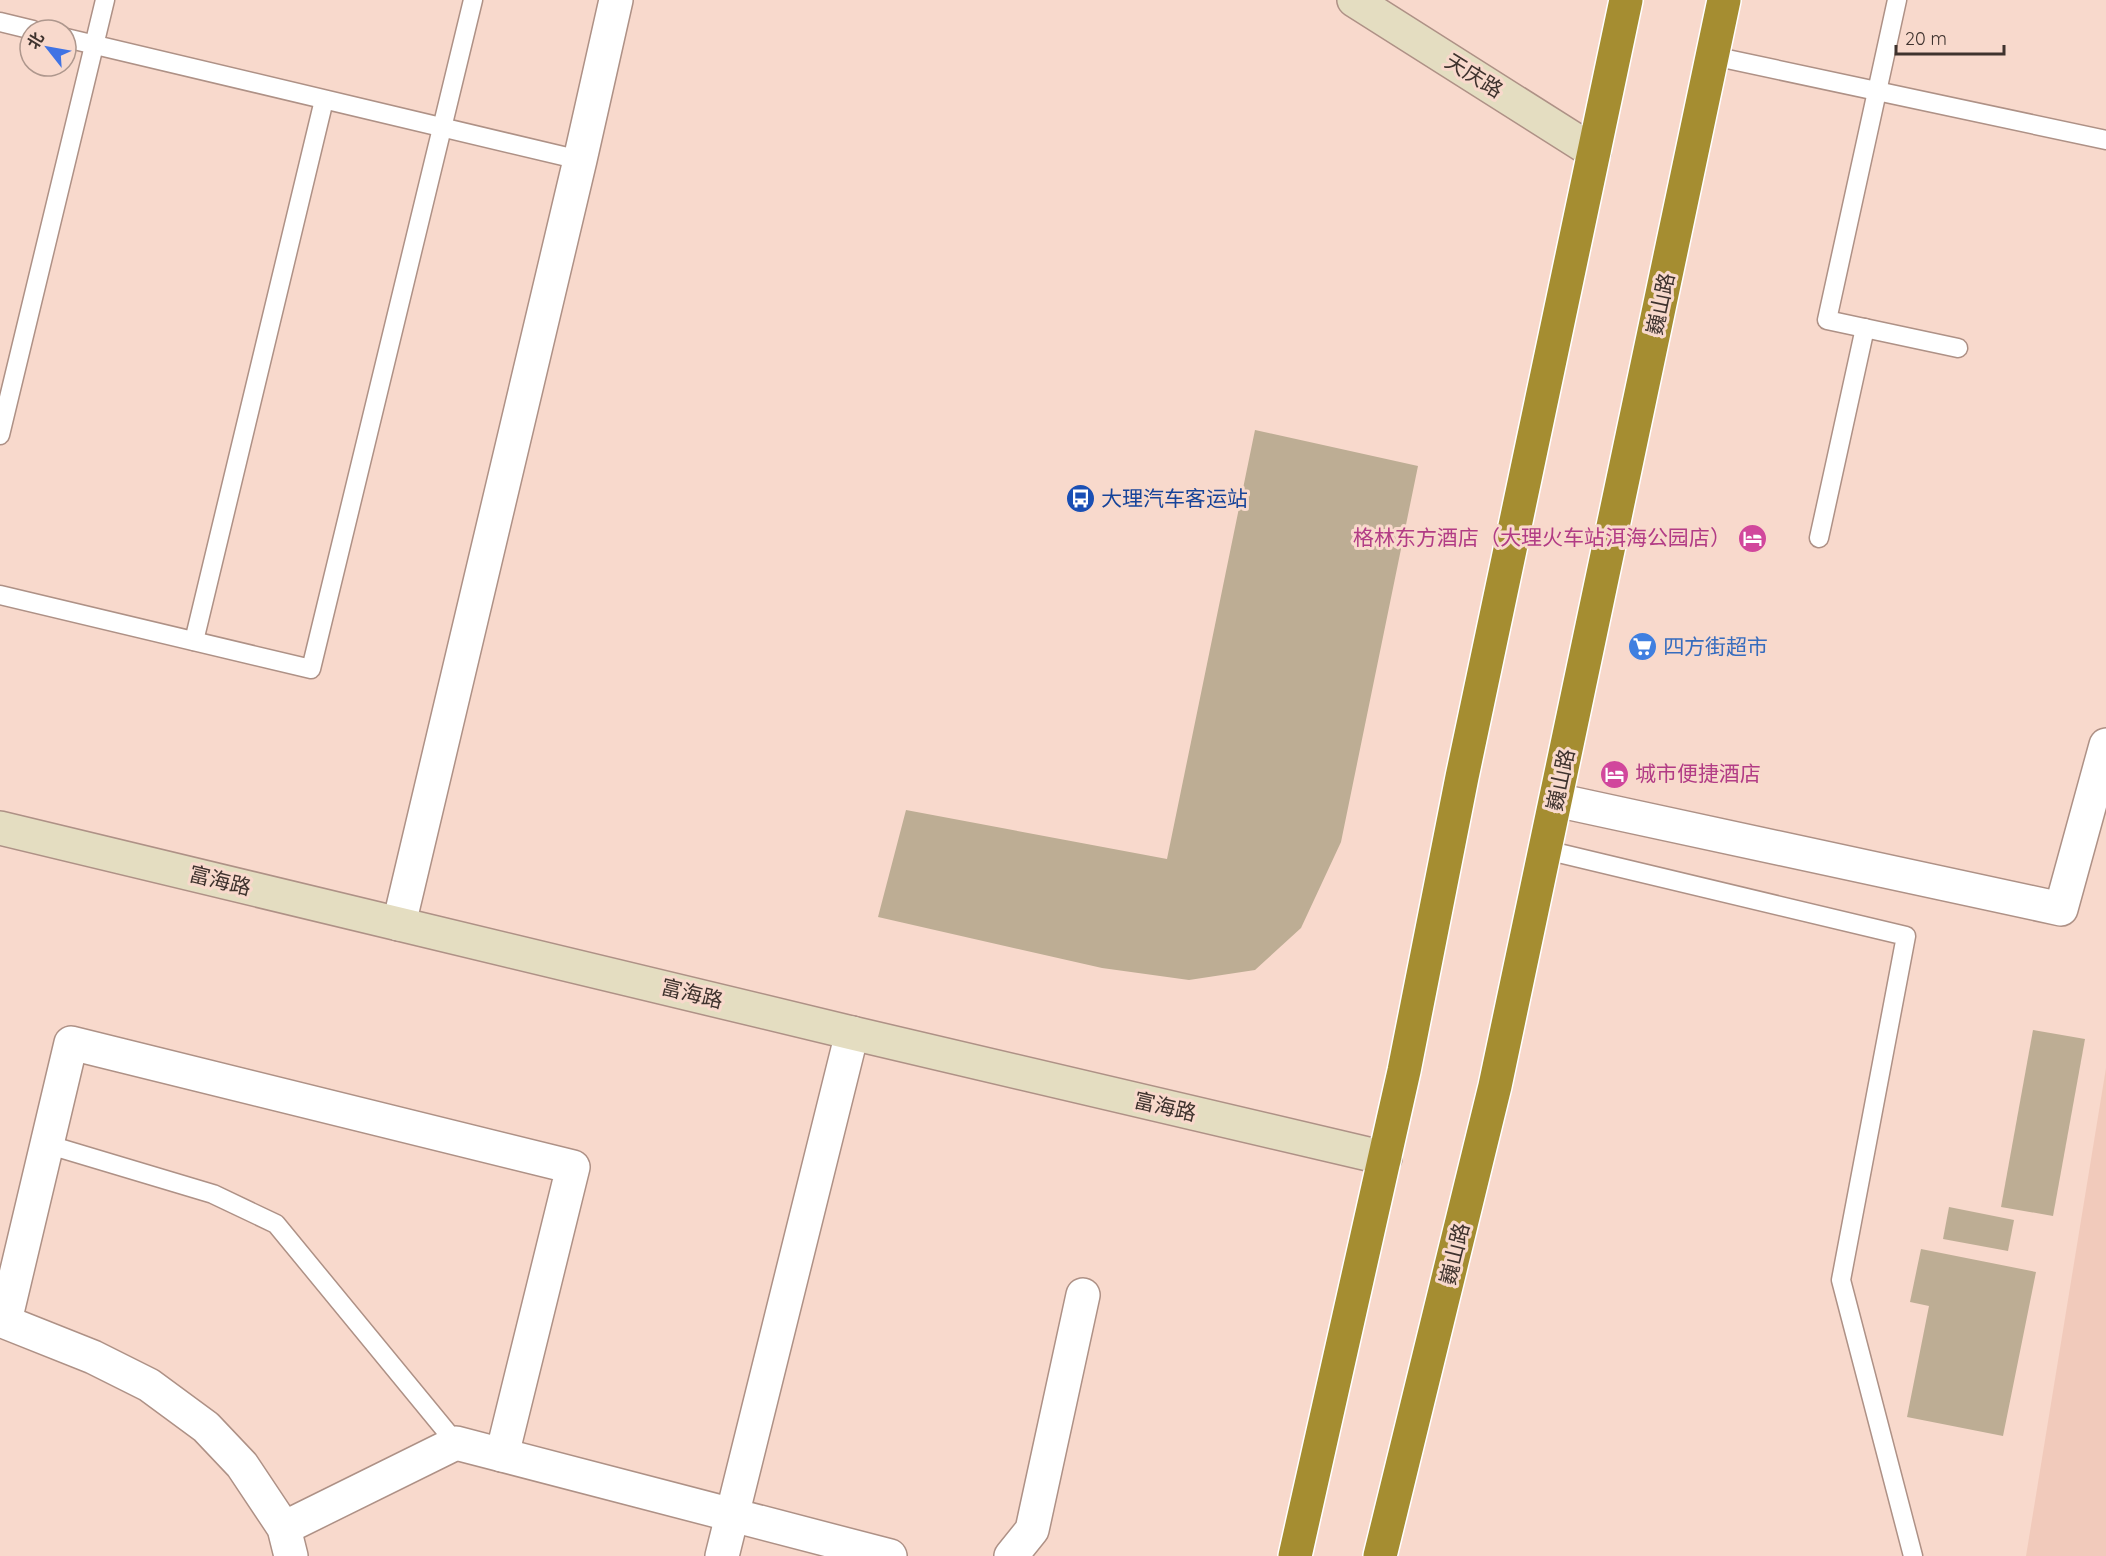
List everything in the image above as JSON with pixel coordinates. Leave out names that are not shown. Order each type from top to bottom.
[{"type":"highway","points":[[1295,1556],[1404,1071],[1462,777],[1626,0]]},
{"type":"highway","name":"巍山路","points":[[1380,1556],[1469,1200],[1546,850],[1724,0]]},
{"type":"street","points":[[399,924],[616,0]]},
{"type":"street","name":"天庆路","points":[[1354,0],[1594,152]]},
{"type":"street","points":[[1556,800],[2061,909],[2106,745]]},
{"type":"street","name":"富海路","points":[[0,828],[852,1033],[1385,1158]]},
{"type":"street","points":[[722,1556],[852,1033]]},
{"type":"street","points":[[502,1455],[573,1167],[70,1043],[2,1321],[93,1357],[149,1384],[206,1427],[242,1465],[288,1542],[456,1443],[502,1455],[732,1515],[890,1556]]},
{"type":"street","points":[[1011,1556],[1032,1530],[1083,1295]]},
{"type":"lane","points":[[0,435],[105,0]]},
{"type":"lane","points":[[0,595],[311,669],[472,0]]},
{"type":"lane","points":[[1898,0],[1827,320],[1958,348]]},
{"type":"lane","points":[[0,22],[18,26]]},
{"type":"lane","points":[[78,41],[580,160]]},
{"type":"lane","points":[[1713,56],[2106,140]]},
{"type":"lane","points":[[194,641],[324,100]]},
{"type":"lane","points":[[1819,538],[1864,328]]},
{"type":"lane","points":[[1546,850],[1906,936],[1841,1280],[1913,1556]]},
{"type":"lane","points":[[46,1144],[213,1194],[276,1224],[456,1443]]},
{"type":"shaded area","points":[[2106,1068],[2106,1556],[2026,1556]]},
{"type":"building","points":[[1255,430],[1418,466],[1341,842],[1301,928],[1255,970],[1189,980],[1102,968],[878,917],[906,810],[1167,859]]},
{"type":"building","points":[[2033,1030],[2085,1039],[2053,1216],[2001,1207]]},
{"type":"building","points":[[1949,1207],[2014,1220],[2008,1251],[1943,1239]]},
{"type":"building","points":[[1921,1249],[2036,1272],[2003,1436],[1907,1417],[1929,1306],[1910,1302]]},
{"type":"place","name":"大理汽车客运站","points":[[1080,499]]},
{"type":"place","name":"格林东方酒店（大理火车站洱海公园店）","points":[[1752,538]]},
{"type":"place","name":"四方街超市","points":[[1642,647]]},
{"type":"place","name":"城市便捷酒店","points":[[1614,774]]}]
